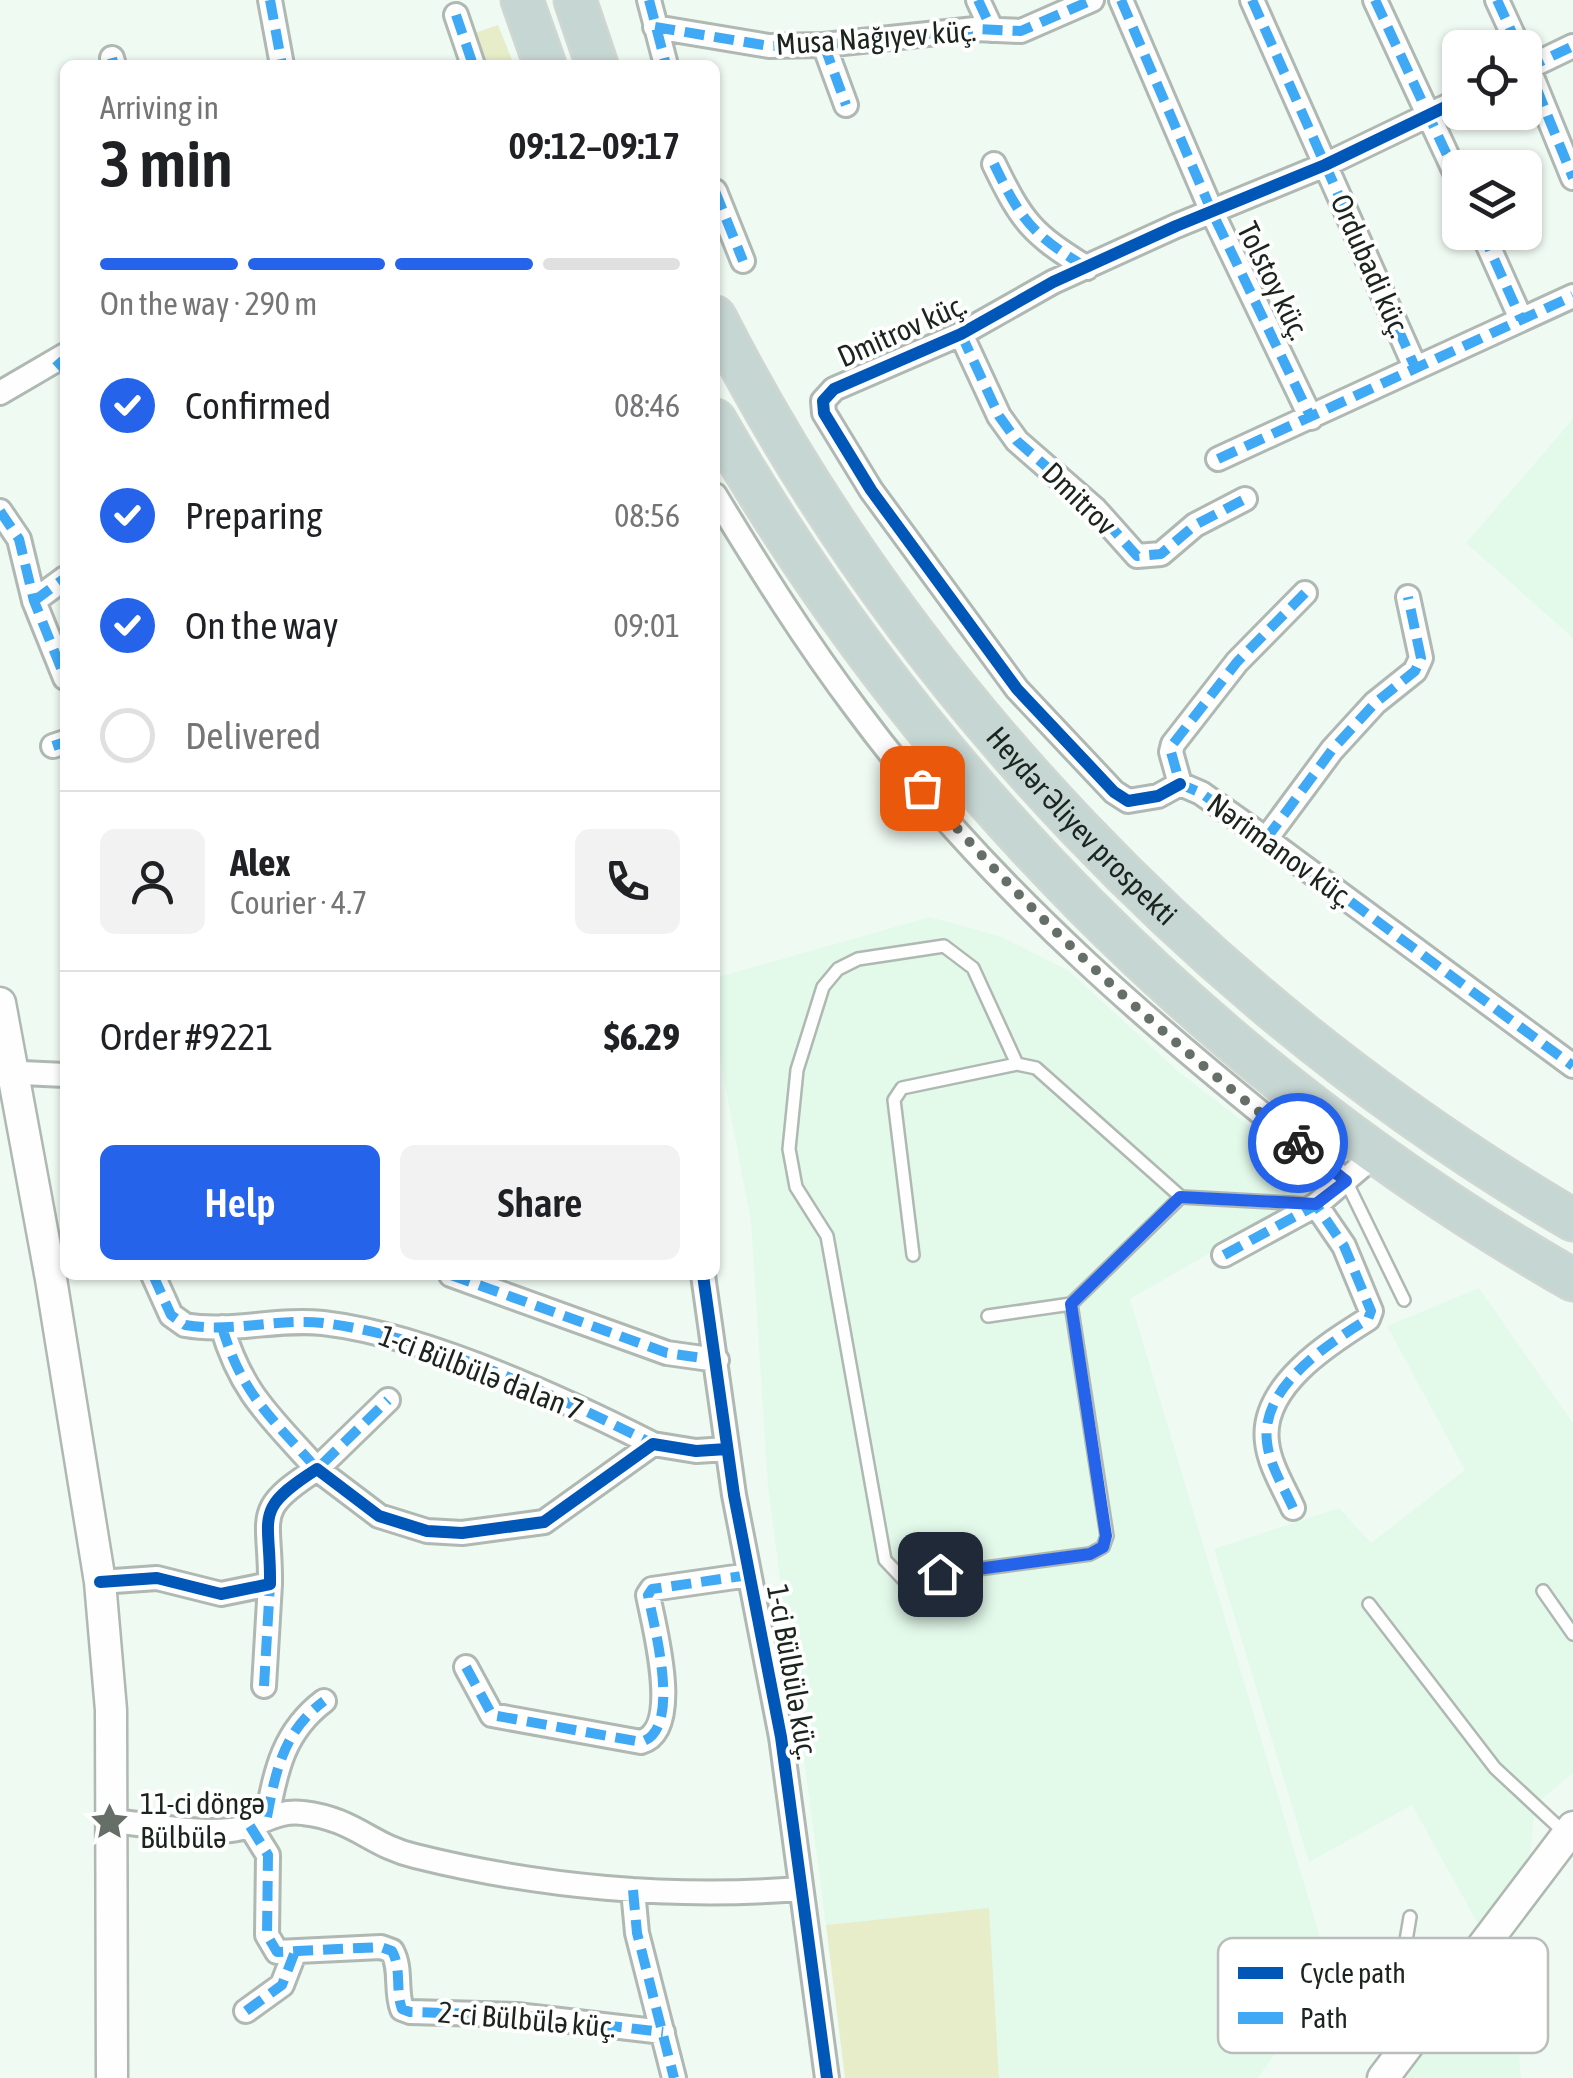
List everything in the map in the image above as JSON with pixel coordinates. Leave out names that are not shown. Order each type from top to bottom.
[{"type":"highway","points":[[522,0],[543,60]]},
{"type":"highway","points":[[574,0],[595,60]]},
{"type":"highway","name":"Heydər Əliyev prospekti","points":[[720,326],[777,429],[901,615],[1027,770],[1100,848],[1215,958],[1322,1047],[1412,1115],[1573,1220]]},
{"type":"highway","name":"Heydər Əliyev prospekti","points":[[720,428],[858,641],[987,800],[1062,882],[1184,1000],[1376,1154],[1573,1280]]},
{"type":"main road","points":[[0,1003],[6,1072],[100,1582],[112,1710],[112,2078]]},
{"type":"main road","points":[[1488,1938],[1570,1831]]},
{"type":"main road","points":[[1383,2078],[1401,2053]]},
{"type":"street","points":[[270,0],[281,60]]},
{"type":"street","points":[[649,0],[665,60]]},
{"type":"street","points":[[978,0],[992,30]]},
{"type":"street","name":"Musa Nağıyev küç.","points":[[655,27],[769,46],[824,45],[1020,31],[1092,0]]},
{"type":"street","name":"Tolstoy küç.","points":[[1122,0],[1212,212],[1311,418]]},
{"type":"street","name":"Ordubadi küç.","points":[[1252,0],[1414,368]]},
{"type":"street","points":[[1376,0],[1446,150]]},
{"type":"street","points":[[1497,0],[1510,30]]},
{"type":"street","points":[[456,14],[471,60]]},
{"type":"street","points":[[824,45],[846,105]]},
{"type":"street","points":[[1542,55],[1573,46]]},
{"type":"street","points":[[1542,104],[1573,178]]},
{"type":"street","name":"Dmitrov küç.","points":[[1180,784],[1141,800],[1128,801],[1114,792],[1018,689],[871,490],[824,413],[823,402],[834,388],[961,334],[1087,268],[1325,165],[1442,108]]},
{"type":"street","points":[[994,164],[1020,218],[1038,237],[1087,268]]},
{"type":"street","points":[[720,204],[743,261]]},
{"type":"street","points":[[1490,250],[1521,319]]},
{"type":"street","points":[[1218,459],[1573,296]]},
{"type":"street","name":"Dmitrov","points":[[961,334],[999,416],[1018,442],[1095,509],[1137,556],[1161,554],[1195,525],[1245,500]]},
{"type":"street","points":[[0,393],[60,363]]},
{"type":"street","points":[[720,504],[770,586],[859,714],[965,838],[1113,990],[1346,1181]]},
{"type":"street","points":[[0,511],[19,539],[34,601],[60,666]]},
{"type":"street","points":[[34,601],[60,582]]},
{"type":"street","name":"Nərimanov küç.","points":[[1306,594],[1237,662],[1174,744],[1171,752],[1180,784],[1201,793],[1266,839],[1573,1066]]},
{"type":"street","points":[[1266,839],[1332,750],[1375,703],[1415,671],[1421,658],[1408,597]]},
{"type":"street","points":[[6,1072],[60,1074]]},
{"type":"street","points":[[1224,1255],[1316,1204],[1376,1154]]},
{"type":"street","points":[[1292,1508],[1267,1447],[1274,1404],[1303,1365],[1368,1318],[1371,1310],[1344,1246],[1316,1204]]},
{"type":"street","name":"1-ci Bülbülə dalan 7","points":[[155,1280],[170,1315],[186,1325],[306,1322],[375,1330],[416,1342],[654,1444],[696,1451],[726,1449]]},
{"type":"street","points":[[465,1280],[668,1353],[717,1360]]},
{"type":"street","name":"1-ci Bülbülə küç.","points":[[705,1280],[726,1449],[781,1736],[826,2078]]},
{"type":"street","points":[[222,1327],[233,1365],[248,1394],[317,1468],[379,1516],[426,1531],[462,1533],[544,1522],[654,1444]]},
{"type":"street","points":[[264,1686],[270,1584],[268,1510],[276,1497],[317,1468],[388,1400]]},
{"type":"street","points":[[466,1667],[492,1714],[641,1742],[651,1739],[657,1732],[664,1687],[648,1596],[652,1588],[749,1574]]},
{"type":"street","points":[[100,1582],[156,1578],[220,1594],[270,1584]]},
{"type":"street","points":[[246,2011],[282,1985],[294,1954],[276,1952],[268,1944],[270,1866],[258,1822],[294,1727],[324,1701]]},
{"type":"street","points":[[110,1821],[221,1830],[288,1812],[332,1817],[411,1856],[488,1872],[633,1890],[725,1894],[799,1889]]},
{"type":"street","name":"2-ci Bülbülə küç.","points":[[633,1890],[637,1933],[674,2078]]},
{"type":"street","name":"2-ci Bülbülə küç.","points":[[294,1954],[382,1947],[392,1951],[397,1960],[398,1999],[402,2009],[410,2012],[517,2015],[664,2032]]},
{"type":"lane","points":[[1016,1064],[973,968],[944,946],[858,959],[838,969],[822,987],[797,1070],[790,1149],[796,1186],[827,1236],[885,1560],[894,1574],[902,1579],[1090,1554],[1103,1547],[1106,1536],[1071,1304]]},
{"type":"lane","points":[[913,1255],[894,1100],[902,1088],[1016,1064],[1036,1068],[1180,1197],[1316,1204]]},
{"type":"lane","points":[[1346,1181],[1404,1300]]},
{"type":"lane","points":[[988,1316],[1071,1304],[1180,1197]]},
{"type":"lane","points":[[1543,1590],[1573,1634]]},
{"type":"lane","points":[[1369,1604],[1495,1768],[1570,1831]]},
{"type":"lane","points":[[1407,1938],[1410,1918]]},
{"type":"shaded area","points":[[498,25],[512,60],[478,60],[472,34]]},
{"type":"shaded area","points":[[1573,419],[1573,638],[1466,543]]},
{"type":"shaded area","points":[[930,917],[1002,937],[1069,971],[1179,1072],[1302,1167],[1269,1219],[1130,1299],[1320,1938],[1218,1938],[1218,2053],[1276,2053],[1258,2078],[999,2078],[988,1909],[826,1925],[768,1488],[751,1222],[720,1058],[720,977]]},
{"type":"shaded area","points":[[1479,1288],[1573,1423],[1573,1773],[1535,1805],[1530,1859],[1478,1924],[1412,1805],[1309,1862],[1214,1549],[1339,1508],[1371,1543],[1465,1470],[1387,1326]]},
{"type":"shaded area","points":[[989,1908],[999,2078],[845,2078],[826,1925]]},
{"type":"shaded area","points":[[1418,2053],[1519,2053],[1521,2078],[1399,2078]]},
{"type":"marked path","points":[[270,0],[281,60]]},
{"type":"marked path","points":[[649,0],[665,60]]},
{"type":"marked path","points":[[978,0],[992,30]]},
{"type":"marked path","points":[[655,27],[769,46],[824,45],[975,29],[1021,31],[1092,0]]},
{"type":"marked path","points":[[1121,0],[1212,212],[1311,418]]},
{"type":"marked path","points":[[1252,0],[1415,367]]},
{"type":"marked path","points":[[1375,0],[1445,150]]},
{"type":"marked path","points":[[1497,0],[1511,30]]},
{"type":"marked path","points":[[456,15],[471,60]]},
{"type":"marked path","points":[[824,45],[846,105]]},
{"type":"marked path","points":[[1542,61],[1573,46]]},
{"type":"marked path","points":[[1542,102],[1573,178]]},
{"type":"marked path","points":[[994,164],[1030,225],[1087,268]]},
{"type":"marked path","points":[[720,204],[743,261]]},
{"type":"marked path","points":[[1490,250],[1521,319]]},
{"type":"marked path","points":[[1218,459],[1573,296]]},
{"type":"marked path","points":[[961,334],[999,416],[1017,441],[1095,509],[1137,556],[1161,554],[1195,525],[1245,499]]},
{"type":"marked path","points":[[56,360],[60,364]]},
{"type":"marked path","points":[[0,511],[19,539],[34,601],[60,666]]},
{"type":"marked path","points":[[34,601],[60,582]]},
{"type":"marked path","points":[[1305,593],[1237,662],[1173,744],[1171,752],[1180,784],[1201,793],[1266,839],[1573,1066]]},
{"type":"marked path","points":[[1266,839],[1332,750],[1375,703],[1415,671],[1421,658],[1408,597]]},
{"type":"marked path","points":[[53,746],[60,744]]},
{"type":"marked path","points":[[1293,1508],[1268,1450],[1268,1422],[1274,1403],[1300,1369],[1368,1319],[1371,1311],[1344,1246],[1316,1205],[1346,1181]]},
{"type":"marked path","points":[[1224,1255],[1316,1205]]},
{"type":"marked path","points":[[155,1280],[171,1315],[185,1325],[323,1323],[405,1340],[535,1388],[653,1444]]},
{"type":"marked path","points":[[465,1280],[667,1353],[717,1360]]},
{"type":"marked path","points":[[222,1327],[249,1388],[317,1469],[388,1400]]},
{"type":"marked path","points":[[466,1667],[492,1715],[641,1742],[654,1734],[663,1699],[648,1595],[652,1589],[749,1575]]},
{"type":"marked path","points":[[264,1686],[270,1584]]},
{"type":"marked path","points":[[267,1817],[284,1752],[299,1725],[324,1701]]},
{"type":"marked path","points":[[250,1826],[268,1855],[267,1935],[277,1952],[381,1947],[392,1951],[402,2009],[410,2012],[517,2015],[663,2032]]},
{"type":"marked path","points":[[633,1890],[637,1933],[674,2078]]},
{"type":"marked path","points":[[246,2011],[282,1985],[294,1954]]},
{"type":"cycle path","points":[[1180,784],[1158,796],[1128,801],[1114,792],[1017,689],[871,490],[824,413],[823,401],[834,389],[961,334],[1053,282],[1325,165],[1442,109]]},
{"type":"cycle path","points":[[704,1280],[734,1495],[781,1737],[827,2078]]},
{"type":"cycle path","points":[[100,1582],[157,1578],[221,1594],[270,1584],[268,1528],[273,1506],[317,1469],[379,1516],[427,1531],[462,1533],[544,1522],[653,1444],[696,1451],[727,1449]]},
{"type":"way so far","points":[[922,788],[965,838],[1113,990],[1298,1143]]},
{"type":"place","name":"11-ci döngə Bülbülə","points":[[110,1821]]},
{"type":"route","points":[[940,1574],[1090,1554],[1103,1547],[1106,1536],[1071,1304],[1180,1197],[1316,1204],[1346,1181],[1298,1143]]}]
